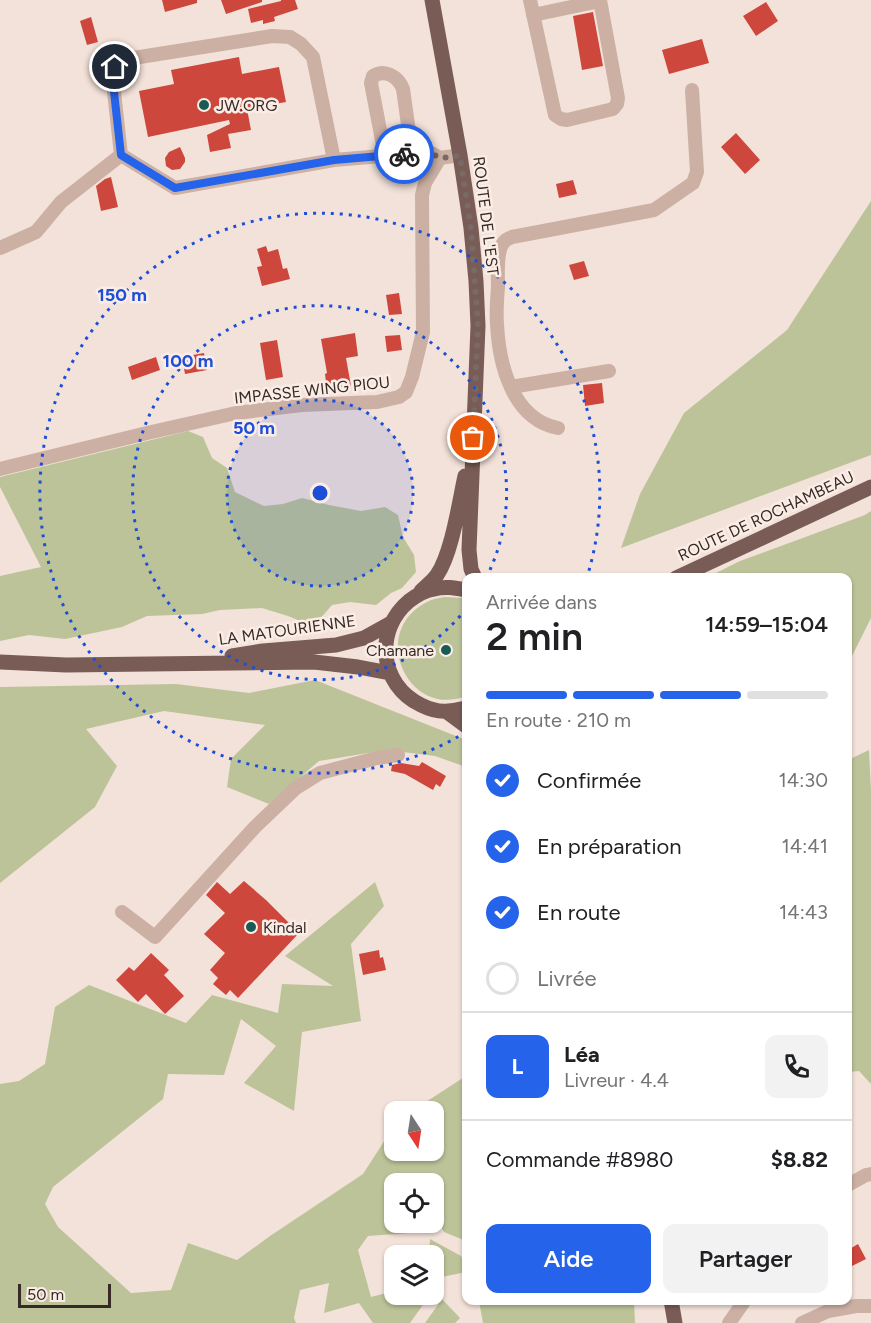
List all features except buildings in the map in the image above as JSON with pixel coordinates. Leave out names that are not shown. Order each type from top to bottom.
[{"type":"main road","name":"ROUTE DE L'EST","points":[[432,0],[471,228],[478,326],[469,550],[473,573]]},
{"type":"main road","name":"ROUTE DE L'EST","points":[[391,623],[402,607],[437,575],[446,556],[473,438]]},
{"type":"main road","name":"ROUTE DE ROCHAMBEAU","points":[[687,573],[871,487]]},
{"type":"main road","points":[[416,595],[432,589],[450,587],[462,589]]},
{"type":"main road","points":[[391,623],[386,639],[386,657],[390,673],[399,689],[413,701],[429,709],[447,712],[462,709]]},
{"type":"main road","name":"LA MATOURIENNE","points":[[184,663],[263,651],[336,645],[364,638],[391,623]]},
{"type":"main road","name":"LA MATOURIENNE","points":[[0,662],[66,665],[314,662],[390,673]]},
{"type":"main road","points":[[447,712],[462,723]]},
{"type":"main road","points":[[671,1305],[675,1323]]},
{"type":"street","points":[[530,0],[533,15],[555,115],[567,120],[613,109],[617,105],[618,98],[600,1],[533,15]]},
{"type":"street","points":[[121,155],[112,74],[115,67],[127,59],[272,36],[290,37],[301,44],[313,57],[334,160]]},
{"type":"street","points":[[385,156],[371,83],[373,76],[379,73],[388,73],[400,82],[403,89],[412,153]]},
{"type":"street","points":[[558,428],[546,426],[535,419],[520,403],[504,373],[496,323],[499,253],[503,242],[512,237],[654,210],[693,183],[697,172],[692,90]]},
{"type":"street","points":[[121,155],[175,188],[334,160],[429,152],[440,158],[460,156]]},
{"type":"street","points":[[0,248],[36,232],[61,202],[121,155]]},
{"type":"street","name":"IMPASSE WING PIOU","points":[[0,470],[236,413],[302,405],[377,402],[399,398],[406,392],[412,377],[423,332],[422,195],[425,183],[440,158]]},
{"type":"street","points":[[478,326],[496,323]]},
{"type":"street","points":[[511,387],[609,371]]},
{"type":"street","points":[[122,912],[155,937],[255,827],[296,788],[320,773],[399,754]]},
{"type":"street","points":[[852,1183],[871,1173]]},
{"type":"street","points":[[729,1323],[742,1305]]},
{"type":"street","points":[[802,1323],[828,1311],[871,1306]]},
{"type":"green space","points":[[871,201],[871,455],[621,548],[640,494],[684,413],[787,330]]},
{"type":"green space","points":[[188,431],[203,437],[212,458],[227,468],[235,492],[264,506],[283,504],[302,498],[361,511],[385,507],[398,515],[403,537],[414,555],[416,572],[402,588],[391,593],[376,605],[350,602],[332,605],[318,621],[305,623],[262,608],[220,610],[202,614],[147,616],[122,627],[65,639],[29,635],[0,641],[0,576],[41,567],[0,487],[0,477]]},
{"type":"green space","points":[[871,511],[871,618],[852,656],[852,573],[716,573],[740,561]]},
{"type":"green space","points":[[462,598],[462,697],[445,700],[427,695],[413,684],[403,669],[398,651],[400,633],[409,616],[429,601]]},
{"type":"green space","points":[[315,680],[462,738],[462,766],[435,756],[387,750],[319,761],[269,804],[227,787],[231,759],[265,725],[164,711],[86,729],[117,766],[95,807],[0,883],[0,687],[176,684],[249,693]]},
{"type":"green space","points":[[869,750],[871,1084],[859,1071],[852,1072],[852,758]]},
{"type":"green space","points":[[375,882],[384,906],[351,944],[361,1021],[302,1032],[294,1111],[244,1083],[276,1046],[241,1019],[224,1075],[168,1074],[163,1099],[53,1187],[45,1204],[58,1227],[131,1293],[171,1290],[188,1243],[237,1260],[363,1174],[384,1141],[384,1161],[444,1161],[444,1101],[427,1101],[462,1079],[462,1239],[444,1232],[444,1173],[384,1173],[384,1233],[410,1233],[368,1236],[358,1250],[371,1297],[384,1294],[384,1305],[423,1305],[410,1323],[373,1323],[359,1303],[324,1313],[329,1283],[300,1290],[294,1318],[296,1323],[0,1323],[0,1084],[19,1081],[45,1064],[55,1007],[89,985],[186,1023],[212,995],[278,1013],[282,984],[333,986],[285,956]]},
{"type":"green space","points":[[430,1239],[441,1245],[430,1245]]},
{"type":"green space","points":[[444,1247],[461,1256],[462,1273],[444,1277]]},
{"type":"green space","points":[[444,1301],[460,1318],[455,1323],[425,1323],[438,1305],[444,1305]]},
{"type":"green space","points":[[480,1305],[634,1305],[635,1323],[483,1323]]},
{"type":"way so far","points":[[404,154],[429,152],[440,158],[460,156],[476,281],[478,326],[473,438]]},
{"type":"place","name":"JW.ORG","points":[[204,105]]},
{"type":"place","name":"Chamane","points":[[446,650]]},
{"type":"place","name":"Kindal","points":[[251,927]]},
{"type":"route","points":[[115,67],[112,74],[121,155],[175,188],[334,160],[404,154]]}]
